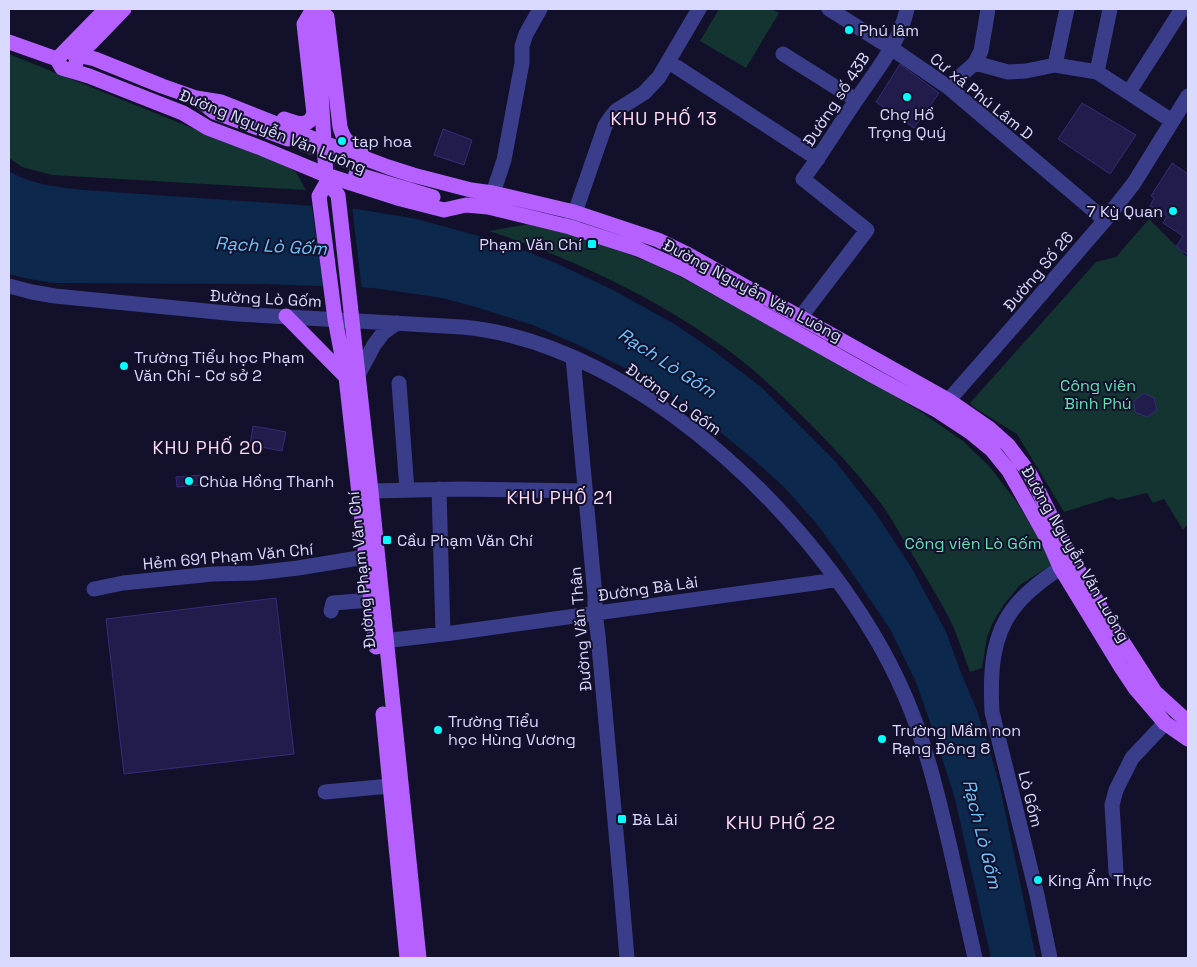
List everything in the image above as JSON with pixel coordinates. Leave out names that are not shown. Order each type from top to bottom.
[{"type":"main road","points":[[67,55],[106,9]]},
{"type":"main road","points":[[67,55],[124,9]]},
{"type":"main road","points":[[196,98],[218,93],[293,122],[303,124],[309,121],[314,114],[304,24],[316,9]]},
{"type":"main road","points":[[316,9],[327,178]]},
{"type":"main road","points":[[316,9],[327,17],[340,127],[343,138],[352,145],[385,158],[459,181],[471,190]]},
{"type":"main road","name":"Đường Nguyễn Văn Luông","points":[[9,42],[67,55],[95,58],[162,86],[196,98],[221,102],[396,170],[471,190],[493,193],[574,212],[658,240],[688,254],[796,323],[943,405],[970,432],[992,450],[1009,471],[1050,542],[1101,608],[1156,692],[1188,722]]},
{"type":"main road","name":"Đường Nguyễn Văn Luông","points":[[67,55],[62,68],[88,76],[183,113],[208,128],[261,148],[327,178],[444,210],[466,205],[488,207],[570,227],[638,249],[796,323]]},
{"type":"main road","points":[[183,113],[213,118],[300,149],[214,112],[196,98]]},
{"type":"main road","points":[[466,205],[449,202],[355,169],[386,173],[454,190],[471,190]]},
{"type":"main road","name":"Đường Phạm Văn Chí","points":[[327,178],[338,195],[351,302],[352,376],[366,557],[371,600],[381,642],[418,958]]},
{"type":"main road","name":"Đường Phạm Văn Chí","points":[[327,178],[319,196],[335,319],[352,376],[371,491],[390,786],[407,958]]},
{"type":"main road","points":[[286,316],[352,376]]},
{"type":"main road","name":"Đường Nguyễn Văn Luông","points":[[1066,563],[1120,667],[1165,723],[1188,739]]},
{"type":"street","points":[[493,193],[504,160],[522,62],[522,46],[526,34],[540,9]]},
{"type":"street","points":[[570,227],[605,126],[617,110],[644,93],[659,77],[699,9]]},
{"type":"street","name":"Cư xá Phú Lâm D","points":[[829,9],[948,87],[1105,220]]},
{"type":"street","name":"Đường số 43B","points":[[796,323],[867,230],[804,179],[891,48],[902,26],[907,9]]},
{"type":"street","points":[[948,87],[975,63],[980,51],[988,9]]},
{"type":"street","points":[[1056,65],[1066,9]]},
{"type":"street","points":[[1097,72],[1110,9]]},
{"type":"street","points":[[1129,92],[1182,9]]},
{"type":"street","points":[[783,54],[856,100]]},
{"type":"street","points":[[668,62],[818,159]]},
{"type":"street","points":[[975,63],[1008,72],[1026,71],[1056,65],[1097,72],[1172,121]]},
{"type":"street","name":"Đường Số 26","points":[[943,405],[1105,220],[1134,183],[1188,96]]},
{"type":"street","name":"Đường Lò Gốm","points":[[9,286],[55,296],[220,313],[462,327],[496,331],[573,357],[632,388],[669,412],[726,458],[808,542],[850,598],[879,643],[906,698],[918,729],[940,802],[975,958]]},
{"type":"street","points":[[352,376],[383,333],[397,323]]},
{"type":"street","name":"Đường Văn Thân","points":[[573,357],[627,958]]},
{"type":"street","points":[[399,383],[407,490]]},
{"type":"street","points":[[439,489],[444,634]]},
{"type":"street","points":[[371,491],[439,489],[585,491]]},
{"type":"street","name":"Hẻm 691 Phạm Văn Chí","points":[[94,589],[213,574],[254,573],[298,568],[366,557]]},
{"type":"street","name":"Lò Gốm","points":[[1050,958],[1037,896],[992,712],[990,686],[993,658],[1000,630],[1016,605],[1035,586],[1066,563]]},
{"type":"street","name":"Đường Bà Lài","points":[[381,642],[836,579]]},
{"type":"street","points":[[331,611],[333,602],[371,600]]},
{"type":"street","points":[[1116,872],[1112,805],[1116,790],[1132,758],[1165,723]]},
{"type":"street","points":[[325,792],[390,786]]},
{"type":"green space","points":[[719,9],[771,9],[779,13],[746,68],[700,41]]},
{"type":"green space","points":[[9,54],[284,165],[296,172],[306,190],[52,175],[22,167],[9,158]]},
{"type":"green space","name":"Công viên Bình Phú","points":[[1149,219],[1188,258],[1188,524],[1183,530],[1164,499],[1153,503],[1147,493],[1118,500],[1112,497],[1064,512],[1017,434],[970,403],[1096,262],[1116,257]]},
{"type":"green space","name":"Công viên Lò Gốm","points":[[534,223],[597,242],[679,276],[858,373],[921,412],[963,441],[989,466],[1016,501],[1054,563],[1020,585],[1005,603],[993,622],[987,637],[982,668],[970,672],[948,616],[885,510],[852,468],[808,421],[767,382],[737,357],[662,307],[606,278],[548,252],[489,231]]},
{"type":"water","name":"Rạch Lò Gốm","points":[[9,171],[36,182],[84,190],[357,209],[417,219],[486,238],[558,264],[615,291],[676,325],[761,387],[835,461],[875,512],[911,567],[946,632],[976,708],[1000,787],[1036,958],[991,958],[955,799],[916,682],[890,629],[817,524],[784,487],[699,415],[646,379],[585,348],[533,325],[442,298],[374,288],[264,284],[54,283],[9,274]]},
{"type":"pier","points":[[311,202],[352,206],[362,290],[324,289]]},
{"type":"building","name":"Chợ Hồ Trọng Quý","points":[[900,64],[939,93],[914,128],[876,102]]},
{"type":"building","points":[[1082,103],[1136,135],[1110,174],[1058,139]]},
{"type":"building","points":[[443,129],[472,140],[464,165],[434,155]]},
{"type":"building","name":"7 Kỳ Quan","points":[[1172,163],[1188,174],[1188,255],[1176,247],[1183,236],[1163,223],[1167,216],[1150,206],[1154,198],[1151,196]]},
{"type":"building","points":[[1144,393],[1154,398],[1157,410],[1147,417],[1135,412],[1134,401]]},
{"type":"building","points":[[253,426],[286,432],[282,451],[250,445]]},
{"type":"building","name":"Chùa Hồng Thanh","points":[[201,475],[201,485],[177,487],[176,477]]},
{"type":"building","points":[[276,598],[294,754],[124,774],[106,619]]},
{"type":"tunnel","points":[[302,144],[357,165]]},
{"type":"place","name":"Phú lâm","points":[[849,30]]},
{"type":"place","name":"Chợ Hồ Trọng Quý","points":[[907,97]]},
{"type":"place","name":"tap hoa","points":[[342,141]]},
{"type":"place","name":"7 Kỳ Quan","points":[[1173,211]]},
{"type":"place","name":"Phạm Văn Chí","points":[[592,244]]},
{"type":"place","name":"Trường Tiểu học Phạm Văn Chí - Cơ sở 2","points":[[124,366]]},
{"type":"place","name":"Chùa Hồng Thanh","points":[[189,481]]},
{"type":"place","name":"Cầu Phạm Văn Chí","points":[[387,540]]},
{"type":"place","name":"Trường Tiểu học Hùng Vương","points":[[438,730]]},
{"type":"place","name":"Trường Mầm non Rạng Đông 8","points":[[882,739]]},
{"type":"place","name":"Bà Lài","points":[[622,819]]},
{"type":"place","name":"King Ẩm Thực","points":[[1038,880]]},
{"type":"district","name":"KHU PHỐ 13","points":[[664,119]]},
{"type":"district","name":"KHU PHỐ 20","points":[[208,448]]},
{"type":"district","name":"KHU PHỐ 21","points":[[560,498]]},
{"type":"district","name":"KHU PHỐ 22","points":[[781,823]]}]
